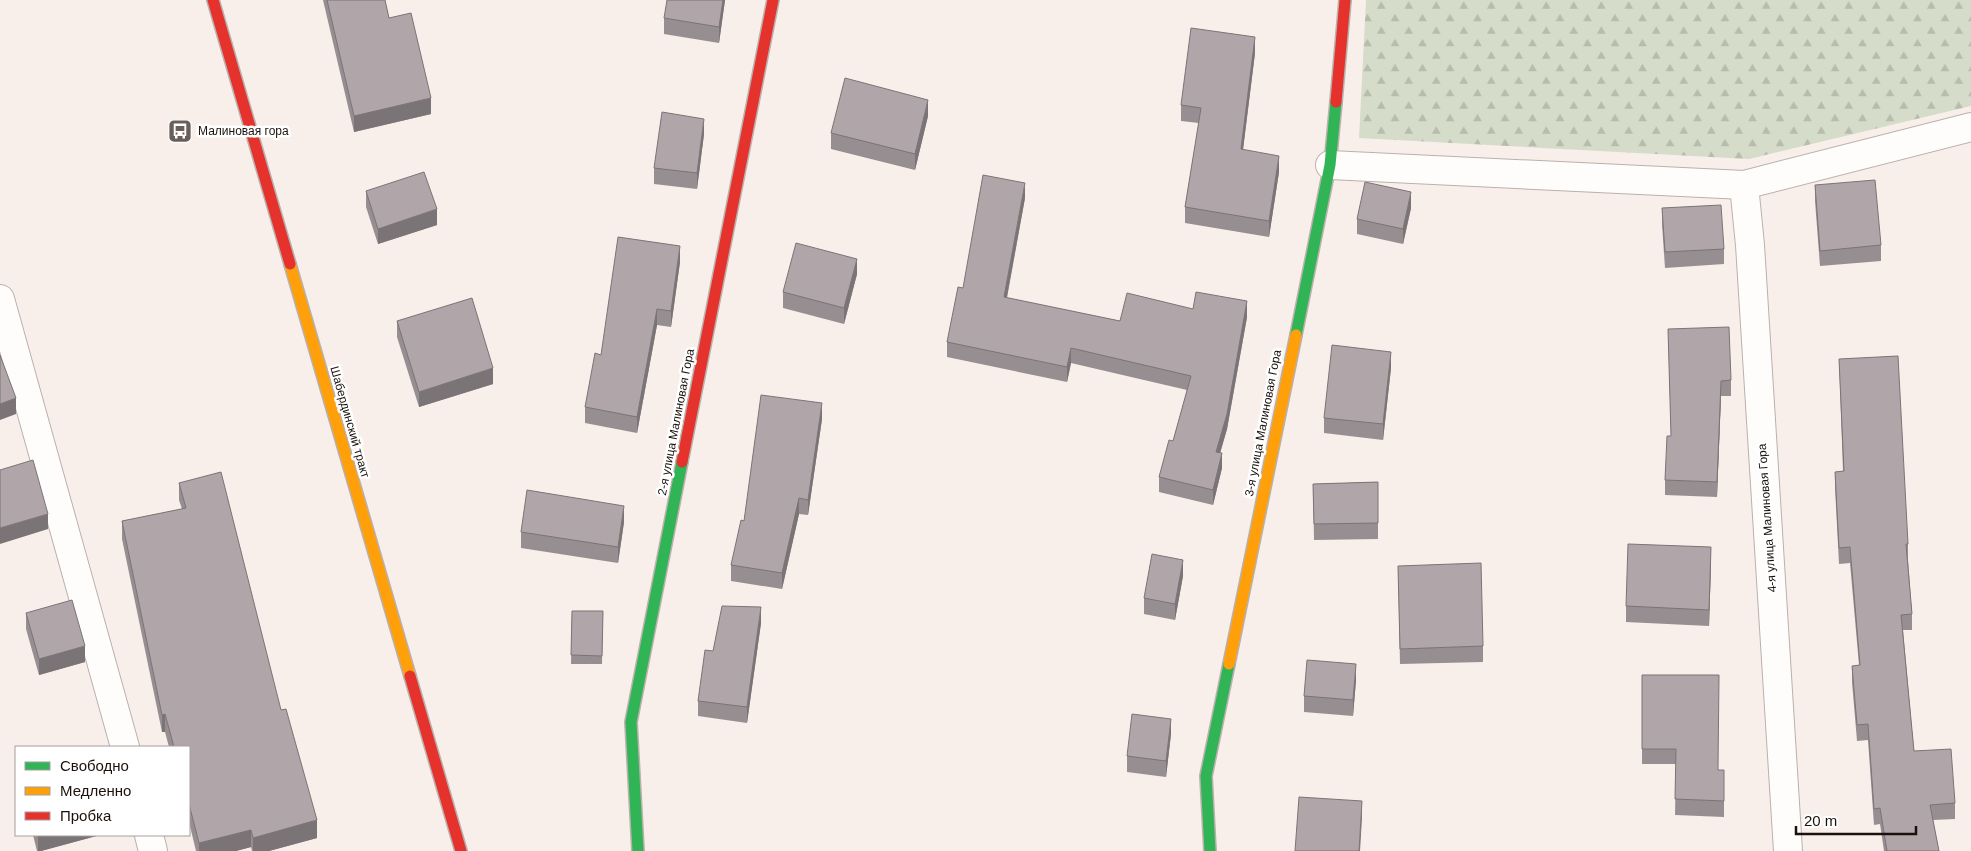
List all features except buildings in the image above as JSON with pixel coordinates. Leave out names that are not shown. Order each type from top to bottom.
[{"type":"street","name":"Шабердинский тракт","points":[[213,0],[461,851]]},
{"type":"street","name":"2-я улица Малиновая Гора","points":[[638,851],[631,722],[773,0]]},
{"type":"street","name":"3-я улица Малиновая Гора","points":[[1210,851],[1206,776],[1330,165],[1345,0]]},
{"type":"street","points":[[1330,165],[1744,185],[1971,127]]},
{"type":"street","name":"4-я улица Малиновая Гора","points":[[1744,185],[1750,245],[1788,851]]},
{"type":"street","points":[[0,299],[125,746]]},
{"type":"street","points":[[149,836],[154,851]]},
{"type":"green space","points":[[1366,0],[1971,0],[1971,106],[1749,159],[1359,138]]},
{"type":"traffic: fast","points":[[1296,335],[1330,165],[1336,102]]},
{"type":"traffic: fast","points":[[638,851],[631,722],[682,462]]},
{"type":"traffic: fast","points":[[1210,851],[1206,776],[1229,664]]},
{"type":"traffic: slow","points":[[290,264],[410,676]]},
{"type":"traffic: slow","points":[[1229,664],[1296,335]]},
{"type":"traffic: jam","points":[[213,0],[290,264]]},
{"type":"traffic: jam","points":[[682,462],[773,0]]},
{"type":"traffic: jam","points":[[1336,102],[1345,0]]},
{"type":"traffic: jam","points":[[410,676],[461,851]]},
{"type":"place","name":"Малиновая гора","points":[[180,131]]}]
